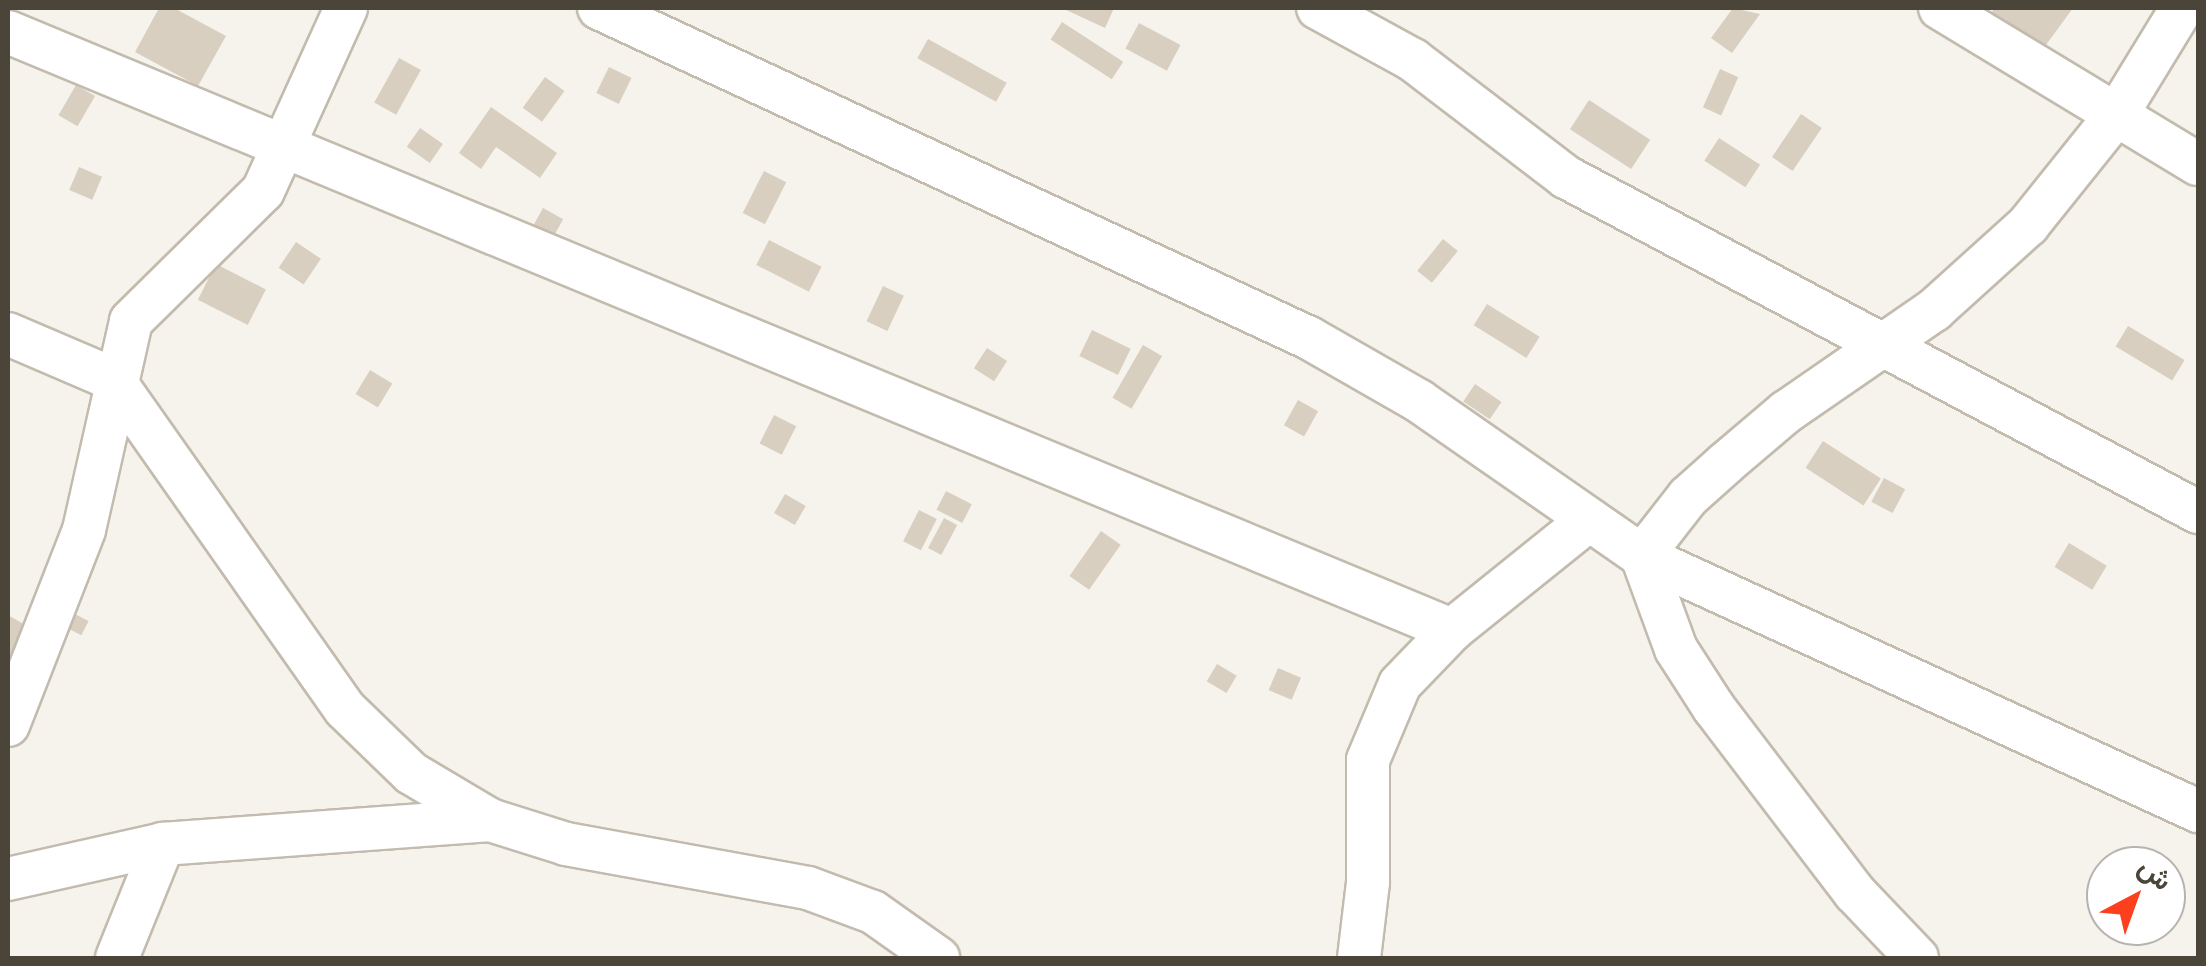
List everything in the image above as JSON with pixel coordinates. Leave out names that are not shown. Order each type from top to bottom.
[{"type":"street","points":[[10,712],[84,530],[113,379],[131,321],[263,191],[287,148],[346,8]]},
{"type":"street","points":[[599,8],[1371,370],[1642,556],[2198,811]]},
{"type":"street","points":[[1318,8],[1413,60],[1566,177],[2198,512]]},
{"type":"street","points":[[1940,8],[2198,164]]},
{"type":"street","points":[[1642,556],[1688,497],[1771,425],[1886,346],[2028,225],[2116,114],[2182,8]]},
{"type":"street","points":[[8,32],[1452,630]]},
{"type":"street","points":[[8,334],[113,379],[345,708],[411,774],[490,820],[622,856],[808,888],[873,912],[938,958]]},
{"type":"street","points":[[1358,958],[1368,882],[1368,760],[1400,684],[1452,630],[1590,520]]},
{"type":"street","points":[[1642,556],[1676,648],[1723,721],[1855,893],[1917,958]]},
{"type":"street","points":[[8,879],[164,844],[490,820]]},
{"type":"street","points":[[116,958],[164,844]]},
{"type":"building","points":[[159,8],[174,8],[226,36],[198,86],[135,52]]},
{"type":"building","points":[[1062,8],[1114,8],[1105,28]]},
{"type":"building","points":[[1733,8],[1760,14],[1732,53],[1711,38]]},
{"type":"building","points":[[1995,8],[2073,8],[2043,49],[1991,13]]},
{"type":"building","points":[[1062,22],[1123,62],[1112,79],[1051,40]]},
{"type":"building","points":[[1139,23],[1180,45],[1167,71],[1125,49]]},
{"type":"building","points":[[928,39],[1007,83],[996,102],[917,58]]},
{"type":"building","points":[[399,58],[421,70],[396,115],[374,103]]},
{"type":"building","points":[[609,67],[631,78],[619,104],[596,93]]},
{"type":"building","points":[[1720,69],[1738,77],[1721,116],[1703,107]]},
{"type":"building","points":[[545,77],[564,91],[542,122],[523,108]]},
{"type":"building","points":[[76,85],[95,96],[78,126],[58,115]]},
{"type":"building","points":[[1589,100],[1650,140],[1631,169],[1570,129]]},
{"type":"building","points":[[491,107],[557,153],[540,178],[496,147],[481,169],[459,153]]},
{"type":"building","points":[[1801,114],[1822,128],[1793,171],[1772,157]]},
{"type":"building","points":[[420,128],[443,144],[430,163],[407,147]]},
{"type":"building","points":[[1719,138],[1760,165],[1745,187],[1704,161]]},
{"type":"building","points":[[79,167],[102,177],[92,200],[69,190]]},
{"type":"building","points":[[764,171],[786,182],[765,224],[743,213]]},
{"type":"building","points":[[543,208],[563,219],[551,242],[530,231]]},
{"type":"building","points":[[1443,239],[1458,251],[1432,283],[1417,271]]},
{"type":"building","points":[[769,240],[822,267],[809,292],[756,265]]},
{"type":"building","points":[[296,242],[321,259],[304,284],[279,268]]},
{"type":"building","points":[[216,264],[266,289],[248,325],[198,300]]},
{"type":"building","points":[[883,286],[904,296],[887,331],[867,321]]},
{"type":"building","points":[[1487,304],[1540,337],[1526,358],[1474,325]]},
{"type":"building","points":[[2128,326],[2185,360],[2172,381],[2116,347]]},
{"type":"building","points":[[1092,330],[1131,349],[1118,375],[1079,356]]},
{"type":"building","points":[[1143,345],[1162,356],[1132,409],[1112,398]]},
{"type":"building","points":[[987,348],[1007,361],[994,381],[974,368]]},
{"type":"building","points":[[370,370],[392,383],[378,407],[356,394]]},
{"type":"building","points":[[1475,384],[1502,402],[1490,419],[1463,401]]},
{"type":"building","points":[[1298,400],[1318,411],[1304,437],[1284,425]]},
{"type":"building","points":[[774,415],[796,426],[782,455],[759,444]]},
{"type":"building","points":[[1823,441],[1881,479],[1863,505],[1806,468]]},
{"type":"building","points":[[1884,478],[1905,489],[1893,513],[1871,502]]},
{"type":"building","points":[[946,491],[972,504],[962,523],[936,510]]},
{"type":"building","points":[[785,494],[806,506],[795,525],[774,513]]},
{"type":"building","points":[[919,510],[937,519],[921,550],[903,541]]},
{"type":"building","points":[[944,518],[957,525],[941,555],[928,548]]},
{"type":"building","points":[[1101,531],[1121,545],[1089,590],[1069,576]]},
{"type":"building","points":[[2069,543],[2107,566],[2092,590],[2055,567]]},
{"type":"building","points":[[61,607],[89,621],[81,635],[54,621]]},
{"type":"building","points":[[8,615],[27,626],[8,660]]},
{"type":"building","points":[[1217,664],[1237,676],[1226,693],[1207,681]]},
{"type":"building","points":[[1278,668],[1301,678],[1292,700],[1269,690]]}]
